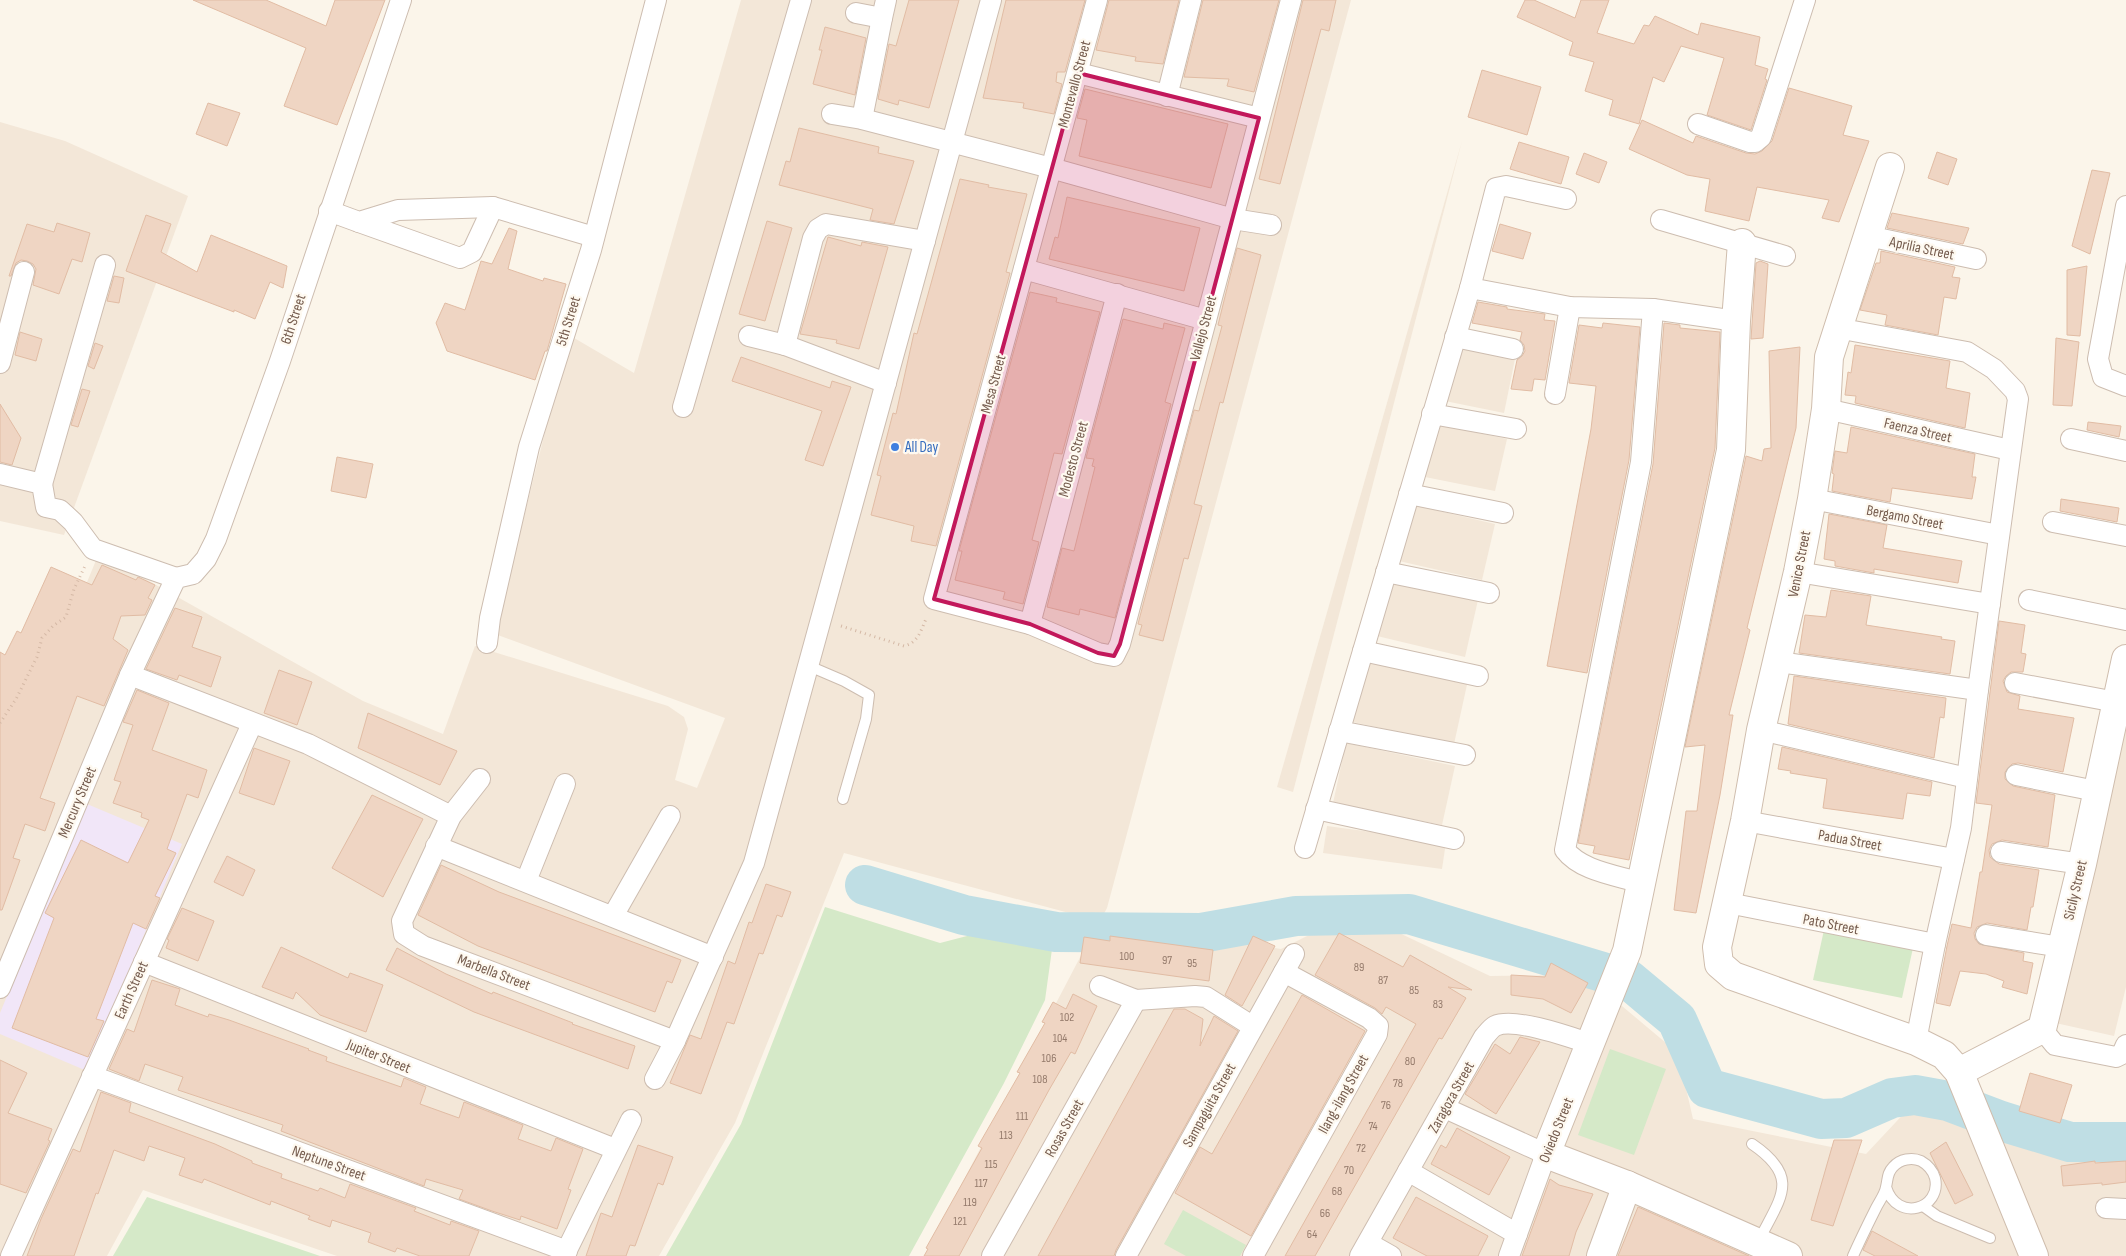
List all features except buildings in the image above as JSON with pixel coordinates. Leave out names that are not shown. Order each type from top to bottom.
[{"type":"street","name":"6th Street","points":[[176,578],[193,574],[206,559],[216,539],[280,361],[401,0]]},
{"type":"street","name":"5th Street","points":[[487,643],[494,600],[529,447],[594,237],[656,0]]},
{"type":"street","points":[[683,407],[800,0]]},
{"type":"street","points":[[655,1079],[675,1041],[754,863],[991,0]]},
{"type":"street","name":"Montevallo Street","points":[[1052,168],[1097,0]]},
{"type":"street","points":[[1167,96],[1191,0]]},
{"type":"street","name":"Vallejo Street","points":[[1030,624],[1098,654],[1114,656],[1120,644],[1291,0]]},
{"type":"street","points":[[1698,124],[1750,142],[1755,142],[1761,137],[1805,0]]},
{"type":"street","points":[[856,13],[884,9],[862,119]]},
{"type":"street","points":[[1078,73],[1259,118]]},
{"type":"street","points":[[832,114],[862,119],[1052,168],[1233,219],[1271,225]]},
{"type":"street","name":"Venice Street","points":[[1890,167],[1829,357],[1826,409],[1812,499],[1798,572],[1762,730],[1728,903],[1717,947],[1719,964],[1733,976],[1916,1041]]},
{"type":"street","name":"Mesa Street","points":[[934,599],[1052,168]]},
{"type":"street","points":[[1304,848],[1470,288],[1496,188],[1506,186],[1566,199]]},
{"type":"street","points":[[330,211],[460,258],[472,252],[493,206]]},
{"type":"street","points":[[359,222],[398,210],[493,206],[594,237]]},
{"type":"street","points":[[2126,206],[2098,359],[2103,377],[2126,386]]},
{"type":"street","points":[[1661,220],[1785,256]]},
{"type":"street","points":[[785,345],[813,238],[818,229],[826,224],[925,241]]},
{"type":"street","name":"Aprilia Street","points":[[1868,236],[1976,259]]},
{"type":"street","name":"Oviedo Street","points":[[1509,1256],[1546,1154],[1627,951],[1731,450],[1736,321],[1742,243]]},
{"type":"street","points":[[105,265],[42,484],[46,506],[60,510],[73,522],[92,549],[176,578]]},
{"type":"street","points":[[1024,269],[1206,320]]},
{"type":"street","points":[[0,363],[24,272]]},
{"type":"street","points":[[1470,288],[1570,307],[1653,309],[1736,321]]},
{"type":"street","name":"Modesto Street","points":[[1030,624],[1117,294]]},
{"type":"street","points":[[1555,394],[1570,307]]},
{"type":"street","points":[[1641,883],[1582,864],[1572,858],[1565,850],[1641,462],[1653,309]]},
{"type":"street","points":[[1837,328],[1967,352],[1994,369],[2015,392],[2018,399],[1961,828],[1916,1041],[1944,1055],[1963,1082],[2034,1256]]},
{"type":"street","points":[[749,336],[785,345],[886,383]]},
{"type":"street","points":[[1455,337],[1514,349]]},
{"type":"street","name":"Faenza Street","points":[[1826,409],[2010,450]]},
{"type":"street","points":[[1432,414],[1516,429]]},
{"type":"street","points":[[2071,439],[2126,450]]},
{"type":"street","points":[[0,474],[42,484]]},
{"type":"street","points":[[1409,494],[1503,513]]},
{"type":"street","name":"Bergamo Street","points":[[1812,499],[1999,535]]},
{"type":"street","points":[[2053,522],[2126,536]]},
{"type":"street","points":[[1386,572],[1489,593]]},
{"type":"street","points":[[1798,572],[1990,604]]},
{"type":"street","name":"Mercury Street","points":[[0,988],[130,675],[176,578]]},
{"type":"street","points":[[934,599],[1030,624]]},
{"type":"street","points":[[2030,600],[2126,620]]},
{"type":"street","points":[[1362,651],[1478,676]]},
{"type":"street","name":"Sicily Street","points":[[2042,1029],[2082,864],[2126,659]]},
{"type":"street","points":[[1778,662],[1978,690]]},
{"type":"street","points":[[130,675],[252,724],[308,744],[450,816]]},
{"type":"street","points":[[2015,683],[2116,702]]},
{"type":"street","name":"Earth Street","points":[[10,1256],[252,724]]},
{"type":"street","points":[[1762,730],[1968,778]]},
{"type":"street","points":[[1339,731],[1465,755]]},
{"type":"street","points":[[2016,775],[2096,792]]},
{"type":"street","name":"Marbella Street","points":[[480,779],[450,816],[402,921],[404,934],[423,946],[675,1041]]},
{"type":"street","points":[[526,881],[565,784]]},
{"type":"street","points":[[1316,809],[1454,838]]},
{"type":"street","points":[[613,916],[670,816]]},
{"type":"street","name":"Padua Street","points":[[1745,821],[1954,859]]},
{"type":"street","points":[[436,846],[713,957]]},
{"type":"street","points":[[2001,852],[2082,864]]},
{"type":"street","name":"Pato Street","points":[[1728,903],[1935,944]]},
{"type":"street","points":[[1986,935],[2061,947]]},
{"type":"street","name":"Sampaguita Street","points":[[1126,1256],[1252,1026],[1294,954]]},
{"type":"street","name":"Jupiter Street","points":[[144,962],[615,1150]]},
{"type":"street","name":"Ilang-ilang Street","points":[[1252,1256],[1377,1034],[1378,1026],[1369,1018],[1284,972]]},
{"type":"street","points":[[1100,986],[1136,1000],[1206,997],[1252,1026]]},
{"type":"street","name":"Rosas Street","points":[[997,1254],[1136,1000]]},
{"type":"street","name":"Zaragoza Street","points":[[1364,1249],[1484,1038],[1493,1026],[1506,1024],[1551,1030],[1591,1044]]},
{"type":"street","points":[[1963,1082],[2042,1029],[2055,1045],[2116,1057],[2122,1054],[2126,1045]]},
{"type":"street","name":"Neptune Street","points":[[92,1076],[565,1253]]},
{"type":"street","points":[[1445,1108],[1546,1154],[1627,1185],[1755,1250],[1788,1256]]},
{"type":"street","points":[[565,1253],[631,1120]]},
{"type":"street","points":[[1408,1171],[1517,1234]]},
{"type":"street","points":[[1601,1256],[1627,1185]]},
{"type":"street","points":[[1364,1249],[1391,1256]]},
{"type":"lane","points":[[808,666],[869,694],[866,719],[843,799]]},
{"type":"lane","points":[[1752,1144],[1770,1156],[1780,1170],[1783,1183],[1781,1195],[1755,1250]]},
{"type":"lane","points":[[1853,1256],[1886,1187],[1889,1171],[1895,1165],[1902,1160],[1918,1160],[1932,1170],[1936,1185],[1930,1200],[1923,1206],[1914,1208],[1904,1208],[1896,1204],[1889,1196],[1886,1187]]},
{"type":"lane","points":[[1923,1206],[1937,1216],[1990,1238]]},
{"type":"path","points":[[0,723],[16,699],[37,657],[42,638],[53,626],[66,617],[74,589],[92,549]]},
{"type":"path","points":[[821,620],[904,646],[911,645],[919,634],[934,599]]},
{"type":"highlighted area","points":[[1078,73],[1259,118],[1120,644],[1114,656],[1098,653],[1030,624],[934,599]]},
{"type":"shaded area","points":[[741,0],[1351,0],[1107,908],[1100,921],[1281,949],[1355,912],[1490,976],[1585,975],[1678,1053],[1693,1119],[1866,1154],[1910,1107],[2059,1159],[2126,1156],[2126,1256],[924,1256],[1099,921],[844,853],[735,1123],[659,1256],[337,1256],[143,1190],[107,1256],[0,1256],[0,794],[99,553],[363,701],[443,734],[475,646],[668,706],[684,717],[688,729],[675,780],[697,788],[725,718],[495,634],[569,335],[634,373]]},
{"type":"shaded area","points":[[0,122],[65,141],[188,196],[64,535],[0,521]]},
{"type":"shaded area","points":[[1462,141],[1293,792],[1277,787]]},
{"type":"shaded area","points":[[1456,347],[1515,359],[1504,413],[1445,401]]},
{"type":"shaded area","points":[[1432,423],[1507,439],[1495,491],[1420,476]]},
{"type":"shaded area","points":[[1413,505],[1495,524],[1482,580],[1399,561]]},
{"type":"shaded area","points":[[1390,580],[1478,600],[1465,657],[1377,636]]},
{"type":"shaded area","points":[[1367,659],[1468,680],[1454,744],[1353,722]]},
{"type":"shaded area","points":[[2126,697],[2126,987],[2114,1036],[2051,1022]]},
{"type":"shaded area","points":[[1346,743],[1455,766],[1442,825],[1333,803]]},
{"type":"shaded area","points":[[87,804],[182,844],[87,1071],[0,1034],[0,1013]]},
{"type":"shaded area","points":[[1327,826],[1446,842],[1442,869],[1323,853]]},
{"type":"green space","points":[[1010,906],[1087,925],[1080,937],[1053,942],[1045,1000],[1004,1083],[909,1256],[666,1256],[741,1124],[825,907],[940,943],[994,929]]},
{"type":"green space","points":[[1824,930],[1913,948],[1902,998],[1813,980]]},
{"type":"green space","points":[[1610,1049],[1666,1069],[1634,1155],[1578,1135]]},
{"type":"green space","points":[[147,1197],[320,1256],[113,1256]]},
{"type":"green space","points":[[1183,1210],[1246,1245],[1240,1256],[1186,1256],[1164,1244]]},
{"type":"waterway","points":[[865,885],[964,915],[1056,932],[1201,933],[1296,916],[1409,914],[1629,980],[1677,1020],[1707,1088],[1821,1119],[1846,1118],[1892,1098],[1915,1095],[1948,1101],[2001,1121],[2070,1142],[2126,1142]]},
{"type":"place","name":"All Day","points":[[895,447]]}]
